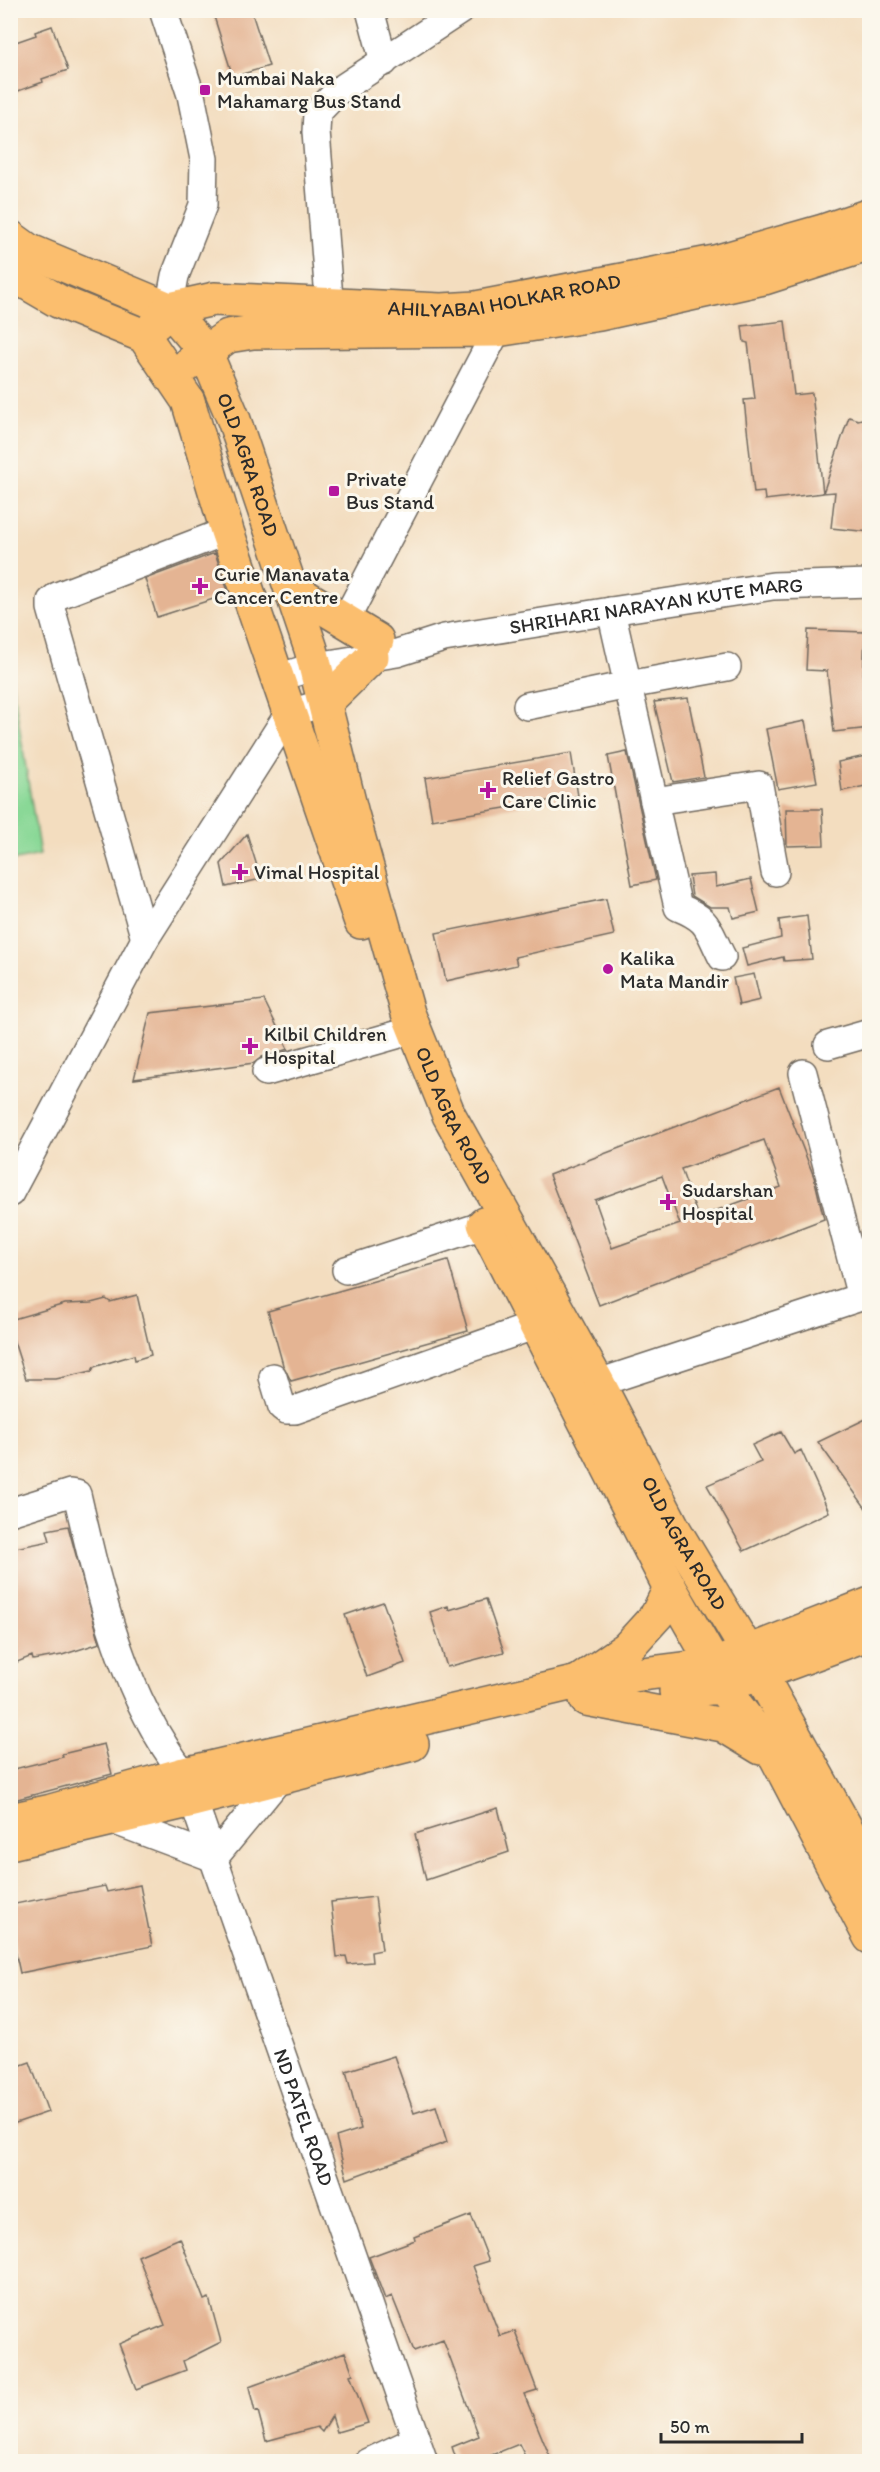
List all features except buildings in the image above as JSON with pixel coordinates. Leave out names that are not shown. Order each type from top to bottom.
[{"type":"main road","name":"AHILYABAI HOLKAR ROAD","points":[[180,389],[205,351],[228,336],[330,318],[476,308],[715,262],[870,215]]},
{"type":"main road","name":"AHILYABAI HOLKAR ROAD","points":[[169,309],[214,299],[330,318],[497,330],[600,314],[764,278],[870,244]]},
{"type":"main road","points":[[15,255],[169,309],[144,336],[58,302],[15,255]]},
{"type":"main road","name":"OLD AGRA ROAD","points":[[169,309],[205,351],[234,420],[314,658],[352,814],[408,1013],[449,1115],[547,1320],[670,1588],[718,1676],[776,1757],[870,1937]]},
{"type":"main road","name":"OLD AGRA ROAD","points":[[144,336],[180,389],[361,923],[412,1085],[484,1225],[547,1320],[598,1383],[675,1532],[754,1663],[870,1871]]},
{"type":"main road","points":[[291,588],[345,621],[374,648],[325,703]]},
{"type":"main road","points":[[13,1833],[110,1819],[189,1787],[279,1779],[582,1691],[627,1648],[657,1615],[670,1588]]},
{"type":"main road","points":[[754,1663],[870,1604]]},
{"type":"main road","points":[[13,1833],[51,1811],[189,1787],[582,1691],[718,1676],[754,1663],[870,1633]]},
{"type":"main road","points":[[582,1691],[723,1725],[776,1757]]},
{"type":"street","points":[[163,10],[191,95],[204,159],[203,205],[175,276],[169,309]]},
{"type":"street","points":[[370,10],[384,62]]},
{"type":"street","points":[[330,318],[316,132],[317,113],[338,91],[461,10]]},
{"type":"street","points":[[345,621],[497,330]]},
{"type":"street","points":[[145,939],[51,608],[51,601],[57,596],[227,531]]},
{"type":"street","name":"SHRIHARI NARAYAN KUTE MARG","points":[[274,669],[314,658],[374,648],[397,653],[444,638],[773,586],[870,583]]},
{"type":"street","points":[[611,611],[678,907],[697,914],[708,925],[722,957]]},
{"type":"street","points":[[527,706],[727,667]]},
{"type":"street","points":[[10,1193],[145,939],[289,713],[325,703]]},
{"type":"street","points":[[654,801],[759,785],[775,872]]},
{"type":"street","points":[[828,1046],[870,1033]]},
{"type":"street","points":[[266,1072],[396,1035]]},
{"type":"street","points":[[598,1383],[865,1295],[803,1073]]},
{"type":"street","points":[[346,1270],[484,1225]]},
{"type":"street","points":[[273,1377],[282,1407],[286,1410],[295,1410],[547,1320]]},
{"type":"street","name":"ND PATEL ROAD","points":[[10,1512],[70,1493],[77,1494],[108,1623],[158,1737],[189,1787],[420,2451]]},
{"type":"street","points":[[110,1819],[214,1857],[279,1779]]},
{"type":"street","points":[[369,2462],[420,2451]]},
{"type":"green space","points":[[11,675],[40,855],[10,861]]},
{"type":"place","name":"Mumbai Naka Mahamarg Bus Stand","points":[[205,90]]},
{"type":"place","name":"Private Bus Stand","points":[[334,491]]},
{"type":"place","name":"Curie Manavata Cancer Centre","points":[[200,586]]},
{"type":"place","name":"Relief Gastro Care Clinic","points":[[488,790]]},
{"type":"place","name":"Vimal Hospital","points":[[240,872]]},
{"type":"place","name":"Kalika Mata Mandir","points":[[608,969]]},
{"type":"place","name":"Kilbil Children Hospital","points":[[250,1046]]},
{"type":"place","name":"Sudarshan Hospital","points":[[668,1202]]}]
